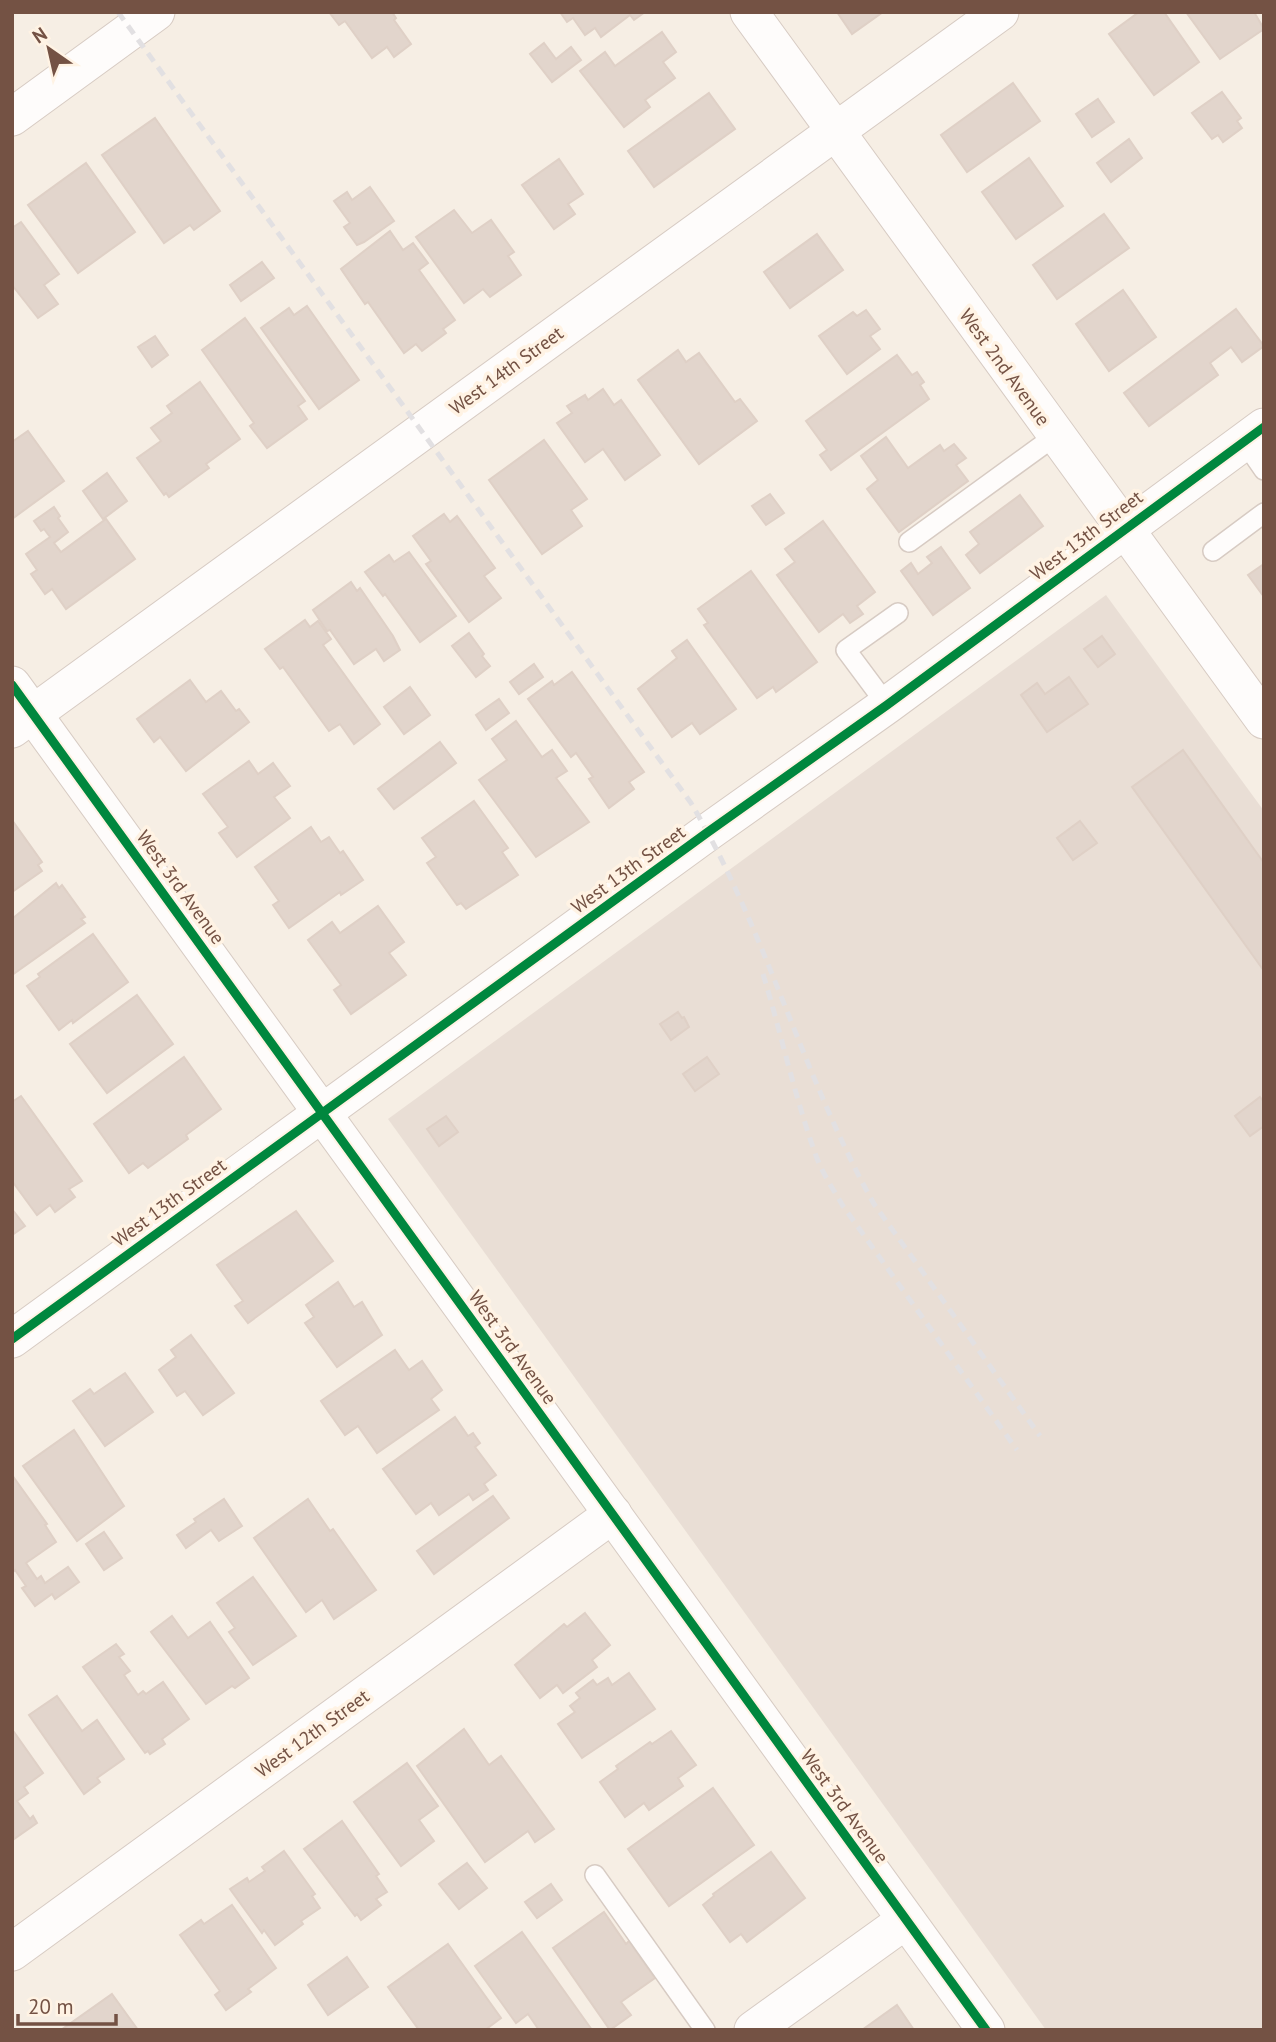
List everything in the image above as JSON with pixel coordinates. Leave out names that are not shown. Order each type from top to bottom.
[{"type":"street","points":[[12,117],[156,12]]},
{"type":"street","name":"West 2nd Avenue","points":[[749,12],[1264,720]]},
{"type":"street","name":"West 14th Street","points":[[23,721],[1000,12]]},
{"type":"street","name":"West 13th Street","points":[[12,1339],[887,705],[1123,529],[1257,446]]},
{"type":"street","name":"West 3rd Avenue","points":[[12,685],[23,721],[322,1112],[986,2030]]},
{"type":"street","name":"West 12th Street","points":[[12,1952],[613,1514]]},
{"type":"street","points":[[753,2030],[906,1920]]},
{"type":"lane","points":[[909,542],[1055,436]]},
{"type":"lane","points":[[1213,551],[1264,513]]},
{"type":"lane","points":[[887,705],[846,650],[898,613]]},
{"type":"lane","points":[[595,1875],[705,2030]]},
{"type":"shaded area","points":[[1106,595],[1264,811],[1264,2030],[1046,2030],[388,1119]]},
{"type":"building","points":[[329,12],[392,12],[396,18],[394,20],[411,44],[394,57],[387,47],[372,58],[345,21],[339,25]]},
{"type":"building","points":[[560,12],[645,12],[634,20],[630,15],[601,37],[595,28],[585,35],[573,18],[567,22]]},
{"type":"building","points":[[837,12],[883,12],[852,34]]},
{"type":"building","points":[[1139,12],[1164,12],[1199,62],[1154,95],[1109,34]]},
{"type":"building","points":[[1186,12],[1254,12],[1264,29],[1220,59]]},
{"type":"building","points":[[662,32],[676,52],[663,62],[675,78],[645,100],[650,107],[624,127],[580,71],[605,52],[615,66]]},
{"type":"building","points":[[544,43],[556,59],[571,47],[581,60],[552,82],[530,54]]},
{"type":"building","points":[[1013,83],[1040,121],[967,172],[941,135]]},
{"type":"building","points":[[1222,92],[1241,118],[1237,121],[1242,128],[1223,142],[1218,135],[1212,139],[1192,113]]},
{"type":"building","points":[[709,93],[735,129],[654,187],[628,151]]},
{"type":"building","points":[[1098,99],[1114,122],[1092,137],[1076,114]]},
{"type":"building","points":[[155,118],[220,211],[194,230],[190,225],[164,243],[102,155]]},
{"type":"building","points":[[1129,139],[1142,158],[1111,182],[1097,163]]},
{"type":"building","points":[[1029,158],[1063,206],[1016,239],[982,192]]},
{"type":"building","points":[[559,159],[583,194],[568,204],[575,214],[554,229],[522,185]]},
{"type":"building","points":[[86,163],[135,232],[78,273],[28,205]]},
{"type":"building","points":[[370,187],[394,221],[357,245],[344,227],[350,223],[334,201],[347,192],[352,200]]},
{"type":"building","points":[[454,210],[472,233],[491,220],[514,252],[508,256],[521,275],[490,297],[483,289],[464,303],[416,237]]},
{"type":"building","points":[[1104,214],[1129,248],[1057,299],[1033,265]]},
{"type":"building","points":[[21,222],[59,274],[44,285],[58,304],[38,318],[12,285],[12,228]]},
{"type":"building","points":[[390,231],[403,250],[413,243],[428,263],[419,270],[455,320],[443,329],[446,333],[422,351],[416,344],[404,353],[341,269]]},
{"type":"building","points":[[817,234],[843,270],[790,308],[764,272]]},
{"type":"building","points":[[262,262],[274,278],[241,301],[230,285]]},
{"type":"building","points":[[1123,290],[1156,337],[1109,371],[1076,324]]},
{"type":"building","points":[[307,306],[359,380],[319,409],[261,328],[289,308],[294,315]]},
{"type":"building","points":[[1236,309],[1264,346],[1242,362],[1231,347],[1210,363],[1218,375],[1149,426],[1124,393]]},
{"type":"building","points":[[866,310],[880,329],[870,336],[880,349],[847,374],[819,336],[853,312],[857,316]]},
{"type":"building","points":[[245,318],[305,401],[298,406],[307,419],[267,448],[250,426],[254,423],[202,350]]},
{"type":"building","points":[[155,336],[168,355],[152,367],[138,347]]},
{"type":"building","points":[[678,350],[686,362],[699,353],[735,402],[740,399],[757,421],[699,464],[638,380]]},
{"type":"building","points":[[897,355],[912,375],[917,372],[924,382],[920,385],[929,399],[831,470],[820,455],[827,450],[806,421]]},
{"type":"building","points":[[200,382],[240,439],[206,464],[209,468],[169,497],[166,493],[164,495],[137,458],[161,441],[151,428],[172,413],[167,406]]},
{"type":"building","points":[[603,389],[614,405],[621,400],[660,455],[625,480],[603,449],[585,462],[557,423],[572,413],[567,406],[585,395],[588,400]]},
{"type":"building","points":[[28,431],[64,481],[12,519],[12,442]]},
{"type":"building","points":[[886,437],[908,468],[940,445],[944,451],[954,444],[966,458],[956,465],[968,481],[899,532],[867,489],[878,480],[861,456]]},
{"type":"building","points":[[544,440],[587,499],[571,510],[582,526],[542,554],[489,480]]},
{"type":"building","points":[[107,473],[127,501],[103,519],[83,491]]},
{"type":"building","points":[[770,494],[784,513],[766,525],[752,506]]},
{"type":"building","points":[[1020,495],[1043,526],[980,573],[966,555],[979,544],[970,532]]},
{"type":"building","points":[[54,507],[68,532],[54,543],[61,552],[106,519],[135,559],[66,609],[52,589],[45,594],[31,574],[37,570],[26,554],[50,537],[44,529],[41,531],[34,521]]},
{"type":"building","points":[[444,514],[450,522],[457,516],[495,568],[484,576],[501,598],[469,622],[426,564],[431,561],[413,536]]},
{"type":"building","points":[[823,521],[875,592],[857,606],[863,614],[850,623],[843,614],[819,632],[777,575],[795,562],[785,549]]},
{"type":"building","points":[[941,547],[970,588],[933,615],[901,571],[911,563],[918,574],[932,563],[927,557]]},
{"type":"building","points":[[409,552],[456,616],[420,642],[385,594],[383,596],[365,572],[389,555],[394,562]]},
{"type":"building","points":[[1264,564],[1264,597],[1248,575]]},
{"type":"building","points":[[751,571],[817,662],[776,692],[773,687],[757,698],[704,625],[708,623],[698,609]]},
{"type":"building","points":[[351,582],[357,591],[360,588],[400,650],[384,661],[376,649],[354,664],[313,610]]},
{"type":"building","points":[[305,620],[310,627],[318,621],[331,639],[323,645],[380,724],[354,744],[340,724],[329,731],[283,667],[280,669],[265,649]]},
{"type":"building","points":[[469,633],[490,666],[476,677],[452,646]]},
{"type":"building","points":[[1102,636],[1115,654],[1098,667],[1084,649]]},
{"type":"building","points":[[687,640],[736,709],[700,734],[692,723],[672,737],[638,689],[677,658],[672,651]]},
{"type":"building","points":[[534,664],[543,677],[519,694],[510,682]]},
{"type":"building","points":[[572,672],[644,772],[629,782],[634,789],[609,808],[589,779],[593,777],[576,753],[571,757],[528,699],[552,681],[554,685]]},
{"type":"building","points":[[1069,677],[1088,704],[1047,732],[1021,695],[1037,683],[1045,694]]},
{"type":"building","points":[[190,680],[206,702],[221,691],[236,711],[239,709],[249,722],[186,771],[160,737],[154,742],[137,719]]},
{"type":"building","points":[[410,687],[430,715],[404,734],[384,707]]},
{"type":"building","points":[[499,699],[509,713],[486,730],[476,715]]},
{"type":"building","points":[[516,721],[542,757],[552,750],[567,771],[556,778],[589,822],[536,857],[479,780],[507,760],[492,739]]},
{"type":"building","points":[[440,742],[456,763],[394,809],[378,789]]},
{"type":"building","points":[[1183,750],[1264,863],[1264,971],[1132,787]]},
{"type":"building","points":[[249,761],[258,774],[273,763],[290,786],[274,797],[290,818],[237,857],[219,833],[228,827],[203,794]]},
{"type":"building","points":[[474,801],[508,848],[502,852],[518,875],[466,909],[461,903],[457,905],[427,863],[436,857],[422,838]]},
{"type":"building","points":[[12,820],[42,862],[38,865],[42,871],[12,892]]},
{"type":"building","points":[[1080,821],[1097,843],[1073,860],[1057,838]]},
{"type":"building","points":[[311,827],[321,842],[329,837],[340,853],[343,851],[363,880],[341,895],[340,892],[289,928],[273,905],[279,901],[255,867]]},
{"type":"building","points":[[56,883],[59,888],[62,885],[85,917],[81,919],[85,923],[12,975],[12,919]]},
{"type":"building","points":[[378,906],[404,942],[389,953],[406,975],[351,1014],[334,990],[341,985],[308,940],[332,922],[340,933]]},
{"type":"building","points":[[93,934],[128,982],[73,1023],[72,1020],[59,1030],[27,986],[40,977],[38,974]]},
{"type":"building","points":[[137,995],[173,1044],[107,1093],[70,1044]]},
{"type":"building","points":[[678,1012],[689,1027],[671,1040],[660,1024]]},
{"type":"building","points":[[184,1057],[221,1109],[186,1135],[188,1139],[148,1168],[143,1163],[129,1173],[94,1124]]},
{"type":"building","points":[[707,1057],[719,1074],[695,1091],[683,1074]]},
{"type":"building","points":[[21,1096],[82,1181],[69,1189],[75,1197],[55,1212],[50,1205],[37,1215],[12,1181],[12,1102]]},
{"type":"building","points":[[1260,1097],[1264,1102],[1264,1126],[1250,1136],[1235,1116]]},
{"type":"building","points":[[446,1116],[458,1132],[439,1146],[427,1129]]},
{"type":"building","points":[[12,1209],[25,1226],[12,1235]]},
{"type":"building","points":[[296,1211],[333,1261],[248,1323],[235,1306],[243,1301],[217,1265]]},
{"type":"building","points":[[338,1282],[354,1307],[362,1302],[382,1335],[337,1367],[305,1323],[314,1317],[306,1305]]},
{"type":"building","points":[[191,1335],[234,1393],[203,1415],[185,1391],[177,1396],[159,1370],[176,1357],[171,1350]]},
{"type":"building","points":[[395,1350],[409,1370],[422,1361],[442,1390],[431,1399],[439,1410],[377,1453],[358,1426],[345,1435],[321,1401]]},
{"type":"building","points":[[125,1373],[153,1412],[105,1446],[73,1401],[90,1389],[94,1394]]},
{"type":"building","points":[[455,1417],[468,1436],[473,1433],[480,1443],[475,1447],[496,1475],[484,1484],[488,1490],[473,1500],[469,1494],[439,1515],[431,1503],[416,1514],[383,1469]]},
{"type":"building","points":[[74,1430],[124,1506],[77,1541],[23,1466]]},
{"type":"building","points":[[12,1475],[47,1524],[45,1525],[56,1542],[26,1563],[37,1579],[41,1576],[45,1583],[68,1567],[79,1582],[55,1599],[52,1594],[35,1606],[22,1588],[26,1586],[15,1570],[12,1573]]},
{"type":"building","points":[[493,1496],[509,1518],[434,1574],[417,1551]]},
{"type":"building","points":[[224,1499],[242,1526],[219,1541],[211,1530],[186,1548],[177,1535],[196,1522],[194,1519]]},
{"type":"building","points":[[308,1499],[376,1590],[334,1619],[322,1600],[306,1612],[254,1538]]},
{"type":"building","points":[[104,1532],[122,1558],[104,1570],[86,1544]]},
{"type":"building","points":[[253,1577],[296,1636],[253,1665],[229,1632],[235,1628],[217,1603]]},
{"type":"building","points":[[585,1613],[610,1645],[592,1660],[597,1667],[563,1693],[557,1685],[540,1698],[515,1665],[564,1624],[567,1627]]},
{"type":"building","points":[[172,1616],[188,1638],[210,1622],[249,1678],[206,1704],[151,1632]]},
{"type":"building","points":[[116,1644],[124,1654],[119,1657],[130,1671],[124,1675],[138,1695],[143,1691],[146,1694],[163,1682],[189,1719],[162,1739],[165,1744],[150,1754],[148,1751],[145,1753],[83,1667]]},
{"type":"building","points":[[629,1673],[655,1709],[582,1758],[558,1724],[575,1712],[570,1706],[580,1698],[576,1693],[593,1680],[597,1685],[608,1678],[612,1685]]},
{"type":"building","points":[[57,1696],[82,1731],[97,1720],[124,1759],[97,1778],[100,1782],[84,1794],[29,1715]]},
{"type":"building","points":[[464,1729],[489,1765],[501,1756],[554,1829],[535,1842],[528,1831],[485,1862],[417,1766]]},
{"type":"building","points":[[671,1731],[696,1765],[678,1778],[683,1786],[649,1810],[644,1803],[625,1817],[600,1782],[618,1769],[616,1766]]},
{"type":"building","points":[[14,1732],[43,1773],[24,1787],[28,1793],[17,1801],[30,1819],[33,1816],[37,1823],[14,1839],[12,1733]]},
{"type":"building","points":[[407,1763],[438,1806],[419,1820],[434,1841],[401,1866],[354,1802]]},
{"type":"building","points":[[713,1788],[754,1845],[669,1906],[628,1849]]},
{"type":"building","points":[[342,1821],[379,1874],[376,1876],[387,1892],[376,1899],[381,1905],[361,1920],[357,1914],[355,1916],[304,1849]]},
{"type":"building","points":[[284,1851],[315,1894],[312,1896],[320,1908],[275,1945],[264,1930],[262,1933],[230,1889],[247,1878],[249,1882],[265,1871],[262,1867]]},
{"type":"building","points":[[771,1852],[805,1898],[747,1942],[741,1934],[730,1942],[703,1905],[713,1894]]},
{"type":"building","points":[[467,1863],[487,1888],[459,1909],[439,1884]]},
{"type":"building","points":[[551,1884],[562,1900],[537,1918],[525,1902]]},
{"type":"building","points":[[232,1905],[276,1968],[248,1989],[251,1992],[226,2010],[215,1995],[220,1991],[180,1935],[201,1920],[204,1924]]},
{"type":"building","points":[[604,1912],[626,1944],[629,1941],[655,1978],[621,2002],[631,2015],[610,2030],[553,1948]]},
{"type":"building","points":[[522,1932],[592,2030],[539,2030],[528,2014],[516,2023],[475,1966]]},
{"type":"building","points":[[448,1944],[501,2018],[485,2030],[419,2030],[388,1987]]},
{"type":"building","points":[[347,1957],[368,1987],[328,2015],[308,1985]]},
{"type":"building","points":[[112,1994],[138,2030],[61,2030]]},
{"type":"building","points":[[897,2005],[914,2030],[862,2030]]},
{"type":"railway","points":[[118,12],[691,803],[741,901],[826,1105],[874,1204],[1040,1436]]},
{"type":"railway","points":[[763,974],[801,1108],[824,1173],[843,1206],[1017,1450]]},
{"type":"cycle path","points":[[12,1339],[708,832],[887,705],[1264,427]]},
{"type":"cycle path","points":[[12,685],[986,2030]]}]
